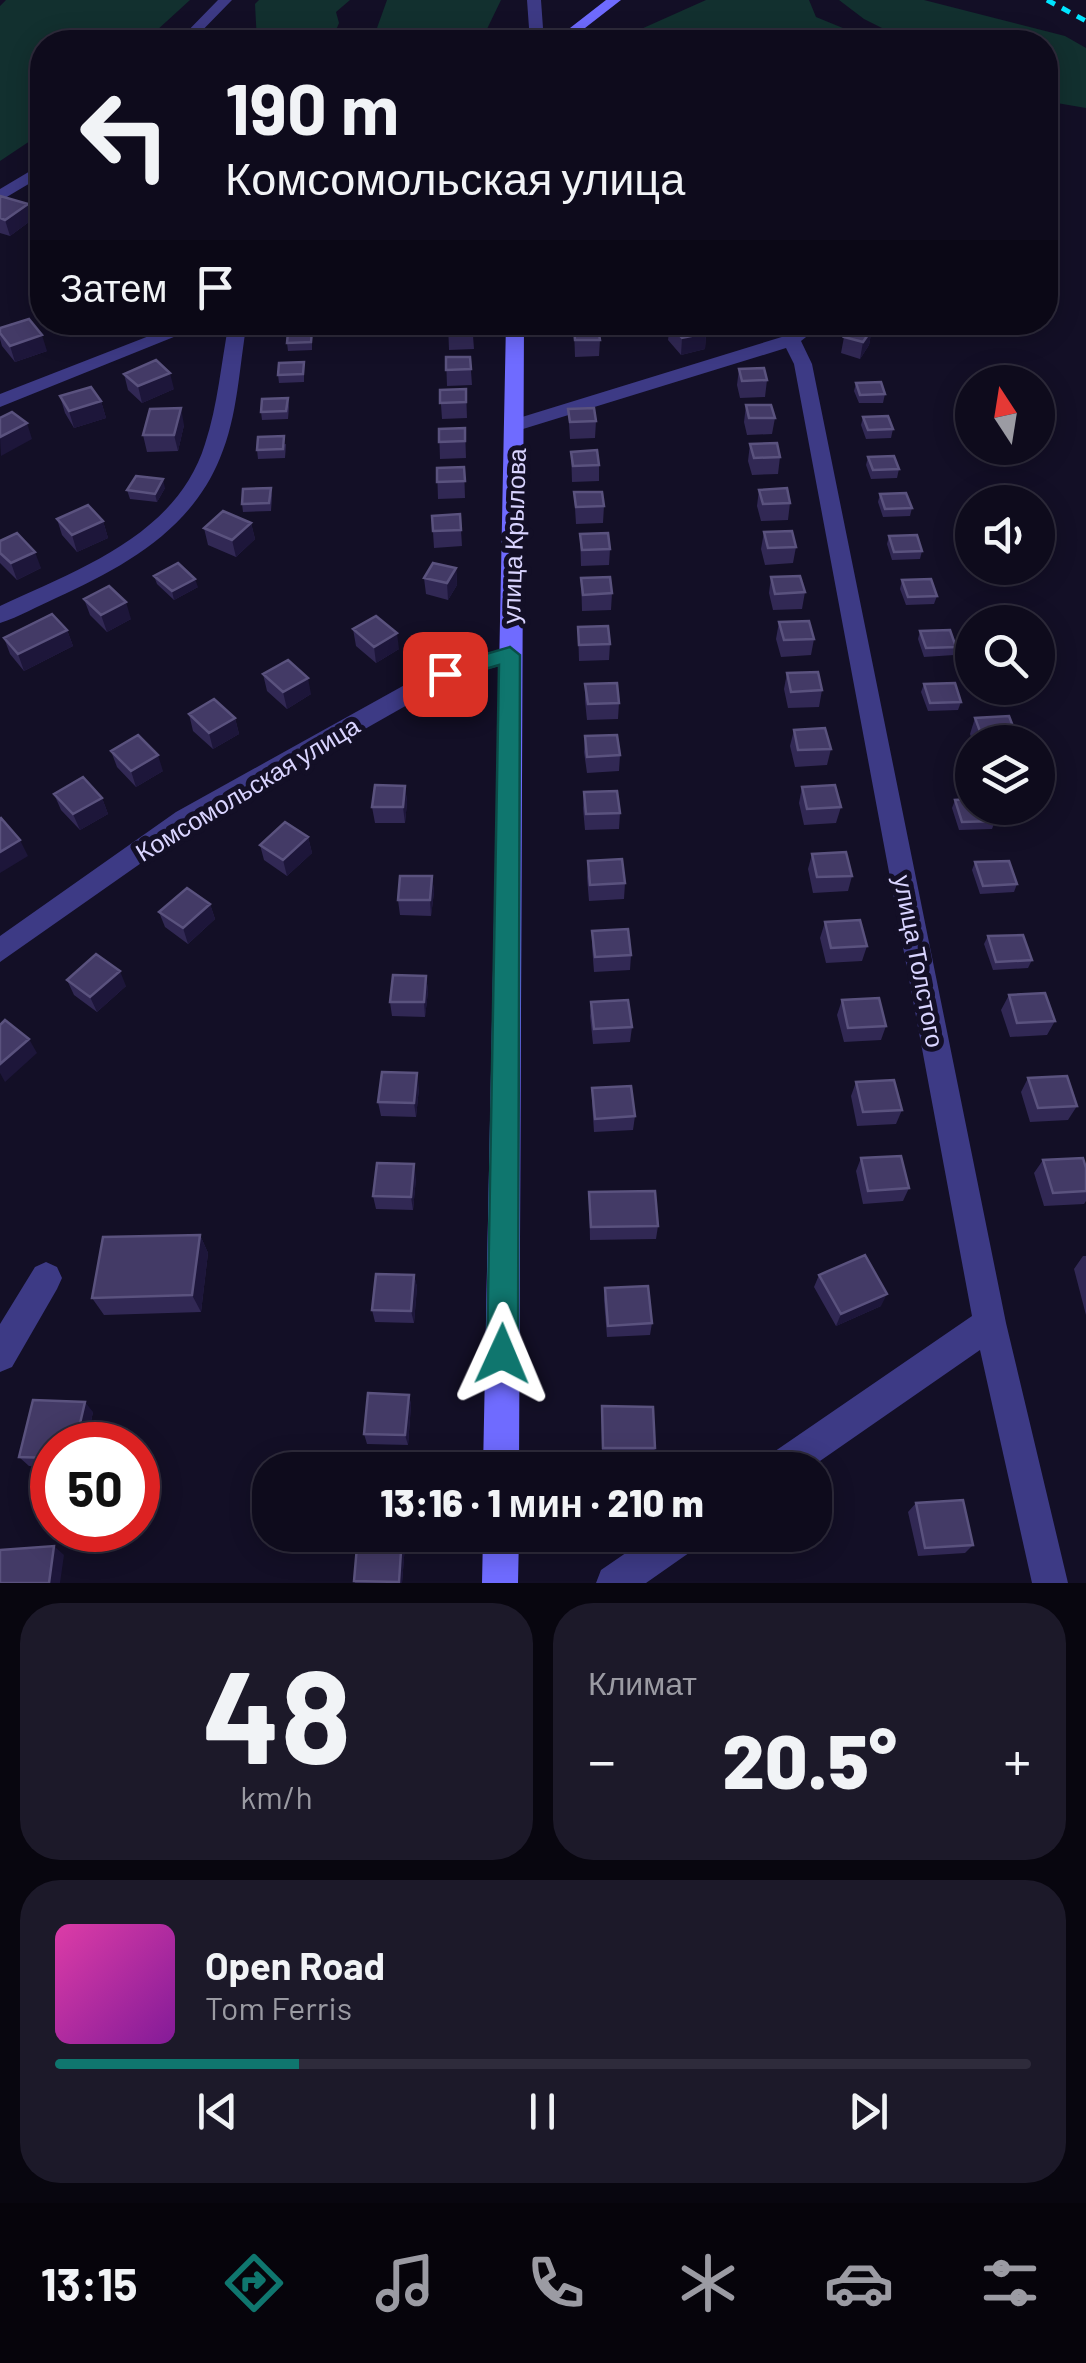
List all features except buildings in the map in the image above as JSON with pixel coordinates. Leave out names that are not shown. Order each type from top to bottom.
[{"type":"main road","points":[[575,30],[614,0]]},
{"type":"main road","name":"улица Крылова","points":[[502,1452],[514,335]]},
{"type":"main road","points":[[500,1583],[501,1552]]},
{"type":"street","points":[[196,30],[225,0]]},
{"type":"street","points":[[534,0],[536,30]]},
{"type":"street","points":[[0,196],[30,177]]},
{"type":"street","points":[[0,401],[169,335]]},
{"type":"street","points":[[0,616],[118,558],[176,517],[211,458],[235,335]]},
{"type":"street","points":[[516,425],[797,335]]},
{"type":"street","name":"улица Толстого","points":[[790,340],[803,364],[990,1323],[1050,1583]]},
{"type":"street","name":"Комсомольская улица","points":[[0,951],[185,819],[445,674],[510,655]]},
{"type":"street","points":[[0,1355],[46,1278]]},
{"type":"street","points":[[804,1452],[990,1323]]},
{"type":"street","points":[[614,1583],[659,1552]]},
{"type":"green space","points":[[6,0],[190,0],[157,30],[30,30],[30,141],[0,161],[0,6]]},
{"type":"green space","points":[[259,0],[350,0],[336,12],[336,30],[256,30],[255,4]]},
{"type":"green space","points":[[387,0],[501,0],[488,30],[376,30]]},
{"type":"green space","points":[[706,0],[809,0],[816,17],[848,30],[639,30]]},
{"type":"green space","points":[[839,0],[924,0],[1042,30],[886,30]]},
{"type":"green space","points":[[1058,34],[1086,48],[1086,108],[1058,103]]},
{"type":"railway","points":[[1047,0],[1086,21]]},
{"type":"route","points":[[445,674],[510,655],[502,1354]]}]
